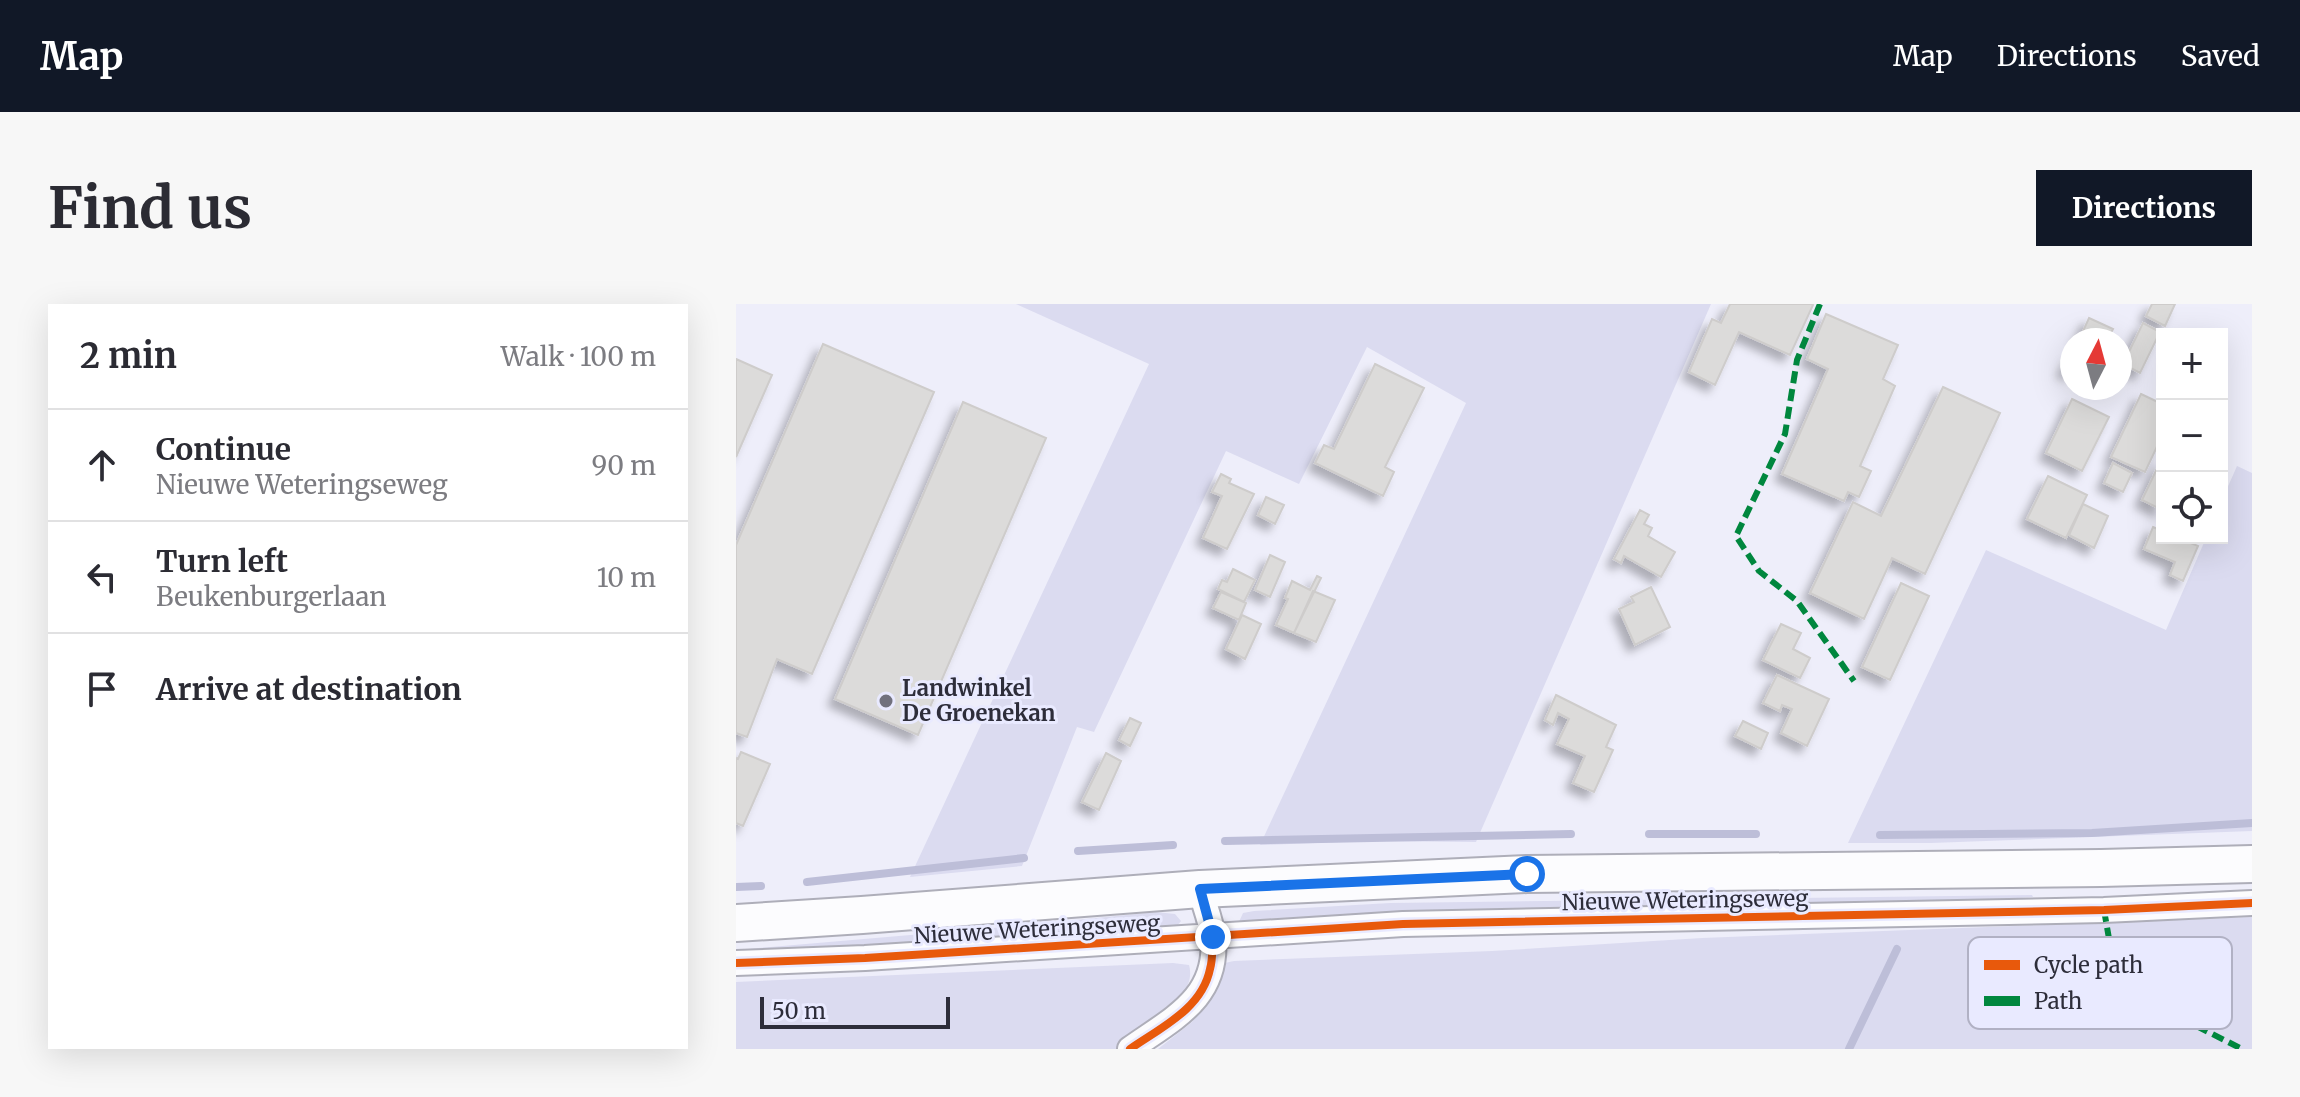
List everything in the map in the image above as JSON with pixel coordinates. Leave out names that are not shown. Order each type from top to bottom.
[{"type":"main road","name":"Nieuwe Weteringseweg","points":[[736,923],[1200,889],[1527,874],[2252,864]]},
{"type":"street","points":[[1130,1049],[1193,1003],[1202,991],[1211,967],[1213,937],[1200,889]]},
{"type":"street","name":"Nieuwe Weteringseweg","points":[[736,963],[865,958],[1403,924],[2088,911],[2252,903]]},
{"type":"shaded area","points":[[1016,304],[1711,304],[1476,842],[1368,841],[1260,845],[1466,403],[1367,347],[1299,484],[1226,451],[1094,732],[1077,727],[1022,866],[910,877],[1149,364]]},
{"type":"shaded area","points":[[2237,466],[2252,473],[2252,831],[1931,843],[1848,843],[1986,550],[2166,630],[2203,544],[2228,544],[2228,486]]},
{"type":"shaded area","points":[[2032,895],[1905,906],[1662,913],[1552,908],[1238,924],[1243,913],[1254,911],[1390,903]]},
{"type":"shaded area","points":[[1156,912],[1175,914],[1181,921],[1173,931],[1148,934],[746,951],[748,949]]},
{"type":"shaded area","points":[[2252,917],[2252,1049],[1158,1049],[1192,1022],[1225,963],[1234,961],[1492,951],[1702,938]]},
{"type":"shaded area","points":[[1173,963],[1189,965],[1190,977],[1186,990],[1166,1013],[1118,1049],[736,1049],[736,982]]},
{"type":"building","points":[[1730,304],[1813,305],[1790,355],[1739,332],[1715,385],[1689,372],[1712,319],[1721,323]]},
{"type":"building","points":[[2152,304],[2175,304],[2165,326],[2146,316]]},
{"type":"building","points":[[1826,314],[1898,345],[1883,379],[1895,386],[1860,466],[1871,471],[1859,497],[1848,492],[1844,501],[1782,474],[1828,369],[1807,359]]},
{"type":"building","points":[[2089,318],[2111,328],[2084,328]]},
{"type":"building","points":[[2143,323],[2156,330],[2156,340],[2140,373],[2132,369],[2132,346]]},
{"type":"building","points":[[823,344],[934,392],[812,674],[777,659],[747,737],[736,733],[736,545]]},
{"type":"building","points":[[736,359],[772,375],[736,457]]},
{"type":"building","points":[[1375,364],[1424,388],[1385,467],[1394,472],[1383,496],[1315,463],[1324,445],[1334,449]]},
{"type":"building","points":[[1943,387],[2000,413],[1925,574],[1892,558],[1864,619],[1810,593],[1853,502],[1881,516]]},
{"type":"building","points":[[2141,394],[2156,401],[2156,449],[2145,472],[2111,457]]},
{"type":"building","points":[[2072,400],[2109,417],[2082,471],[2046,453]]},
{"type":"building","points":[[963,402],[1046,438],[918,735],[835,699]]},
{"type":"building","points":[[2113,463],[2132,473],[2123,492],[2104,483]]},
{"type":"building","points":[[2156,471],[2156,507],[2142,500]]},
{"type":"building","points":[[1221,474],[1231,479],[1229,483],[1254,494],[1227,549],[1203,538],[1222,496],[1212,492]]},
{"type":"building","points":[[2048,476],[2087,495],[2066,538],[2027,519]]},
{"type":"building","points":[[1266,497],[1284,505],[1275,524],[1258,515]]},
{"type":"building","points":[[2083,504],[2108,516],[2094,548],[2069,535]]},
{"type":"building","points":[[1640,510],[1649,515],[1644,524],[1652,528],[1648,536],[1675,552],[1661,577],[1624,556],[1621,563],[1614,559]]},
{"type":"building","points":[[2153,527],[2156,528],[2156,544],[2198,546],[2183,581],[2170,575],[2175,562],[2144,549]]},
{"type":"building","points":[[1270,555],[1285,562],[1270,597],[1255,590]]},
{"type":"building","points":[[1233,569],[1255,580],[1244,602],[1218,589],[1222,580],[1227,582]]},
{"type":"building","points":[[1317,576],[1321,578],[1294,633],[1276,625],[1292,581],[1310,590]]},
{"type":"building","points":[[1901,583],[1929,596],[1890,680],[1862,667]]},
{"type":"building","points":[[1651,587],[1670,627],[1635,645],[1619,609],[1634,602],[1631,597]]},
{"type":"building","points":[[1313,591],[1335,600],[1316,642],[1294,633]]},
{"type":"building","points":[[1221,592],[1246,603],[1239,620],[1213,608]]},
{"type":"building","points":[[1242,615],[1261,624],[1245,659],[1226,649]]},
{"type":"building","points":[[1781,624],[1801,633],[1793,649],[1810,658],[1800,678],[1763,660]]},
{"type":"building","points":[[1777,675],[1829,699],[1807,746],[1781,733],[1792,709],[1782,705],[1780,711],[1763,703]]},
{"type":"building","points":[[1556,695],[1616,725],[1606,747],[1613,750],[1594,792],[1573,783],[1585,756],[1557,744],[1569,719],[1558,713],[1553,725],[1545,720]]},
{"type":"building","points":[[1130,718],[1141,723],[1130,746],[1119,740]]},
{"type":"building","points":[[1743,721],[1768,733],[1761,749],[1735,736]]},
{"type":"building","points":[[741,752],[770,764],[743,826],[736,823],[736,758]]},
{"type":"building","points":[[1106,753],[1121,761],[1099,810],[1082,802]]},
{"type":"waterway","points":[[1880,835],[2092,833],[2252,823]]},
{"type":"waterway","points":[[1225,841],[1571,834]]},
{"type":"waterway","points":[[1649,834],[1756,834]]},
{"type":"waterway","points":[[1078,851],[1173,845]]},
{"type":"waterway","points":[[807,882],[1024,858]]},
{"type":"waterway","points":[[736,887],[761,886]]},
{"type":"waterway","points":[[1849,1049],[1897,949]]},
{"type":"marked path","points":[[1820,304],[1797,360],[1785,434],[1736,536],[1759,571],[1797,601],[1854,681]]},
{"type":"marked path","points":[[2104,910],[2109,937]]},
{"type":"marked path","points":[[2202,1029],[2242,1049]]},
{"type":"cycle path","points":[[736,963],[865,958],[1403,924],[2104,910],[2252,903]]},
{"type":"cycle path","points":[[1130,1049],[1178,1016],[1198,995],[1210,969],[1213,937]]},
{"type":"place","name":"Landwinkel De Groenekan","points":[[886,701]]},
{"type":"route","points":[[1213,937],[1200,889],[1527,874]]}]
